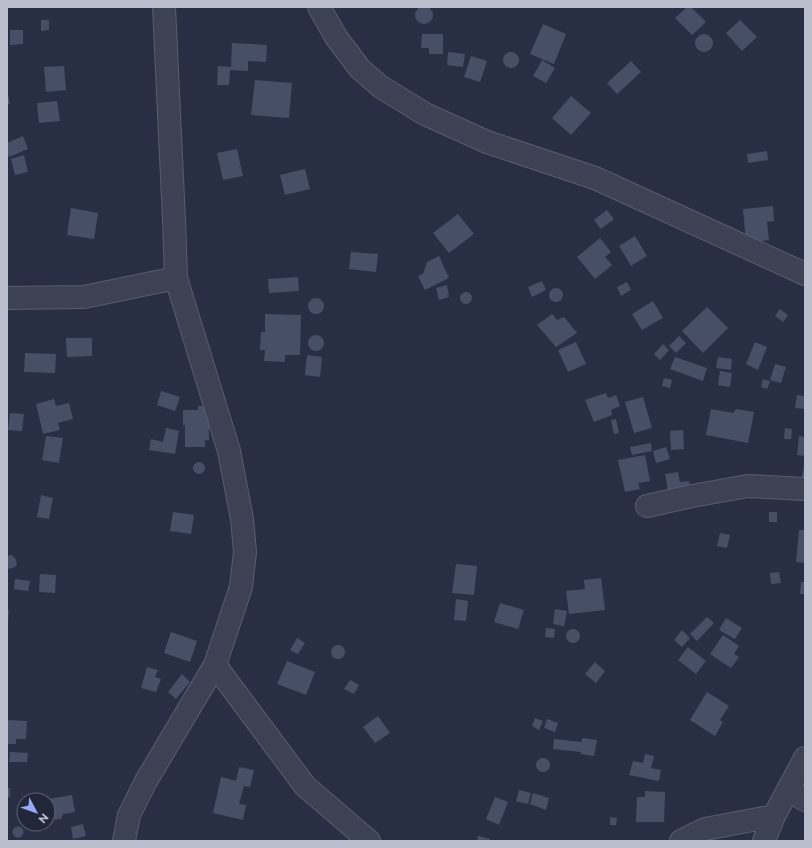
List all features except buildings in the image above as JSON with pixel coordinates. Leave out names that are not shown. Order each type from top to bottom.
[{"type":"street","points":[[124,841],[129,815],[146,781],[214,665],[241,587],[245,552],[242,519],[229,451],[176,278],[164,7]]},
{"type":"street","points":[[319,7],[336,37],[360,69],[381,87],[425,114],[487,142],[595,178],[805,274]]},
{"type":"street","points":[[7,298],[84,297],[176,278]]},
{"type":"street","points":[[647,506],[748,486],[805,489]]},
{"type":"street","points":[[214,665],[305,786],[369,841]]},
{"type":"street","points":[[764,841],[774,816],[796,795],[805,758]]},
{"type":"street","points":[[681,841],[705,829],[774,816]]}]
